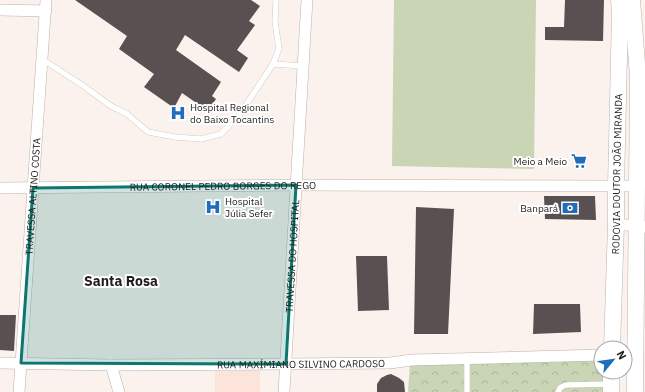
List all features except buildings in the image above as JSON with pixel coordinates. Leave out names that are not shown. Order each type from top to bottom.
[{"type":"main road","name":"RODOVIA DOUTOR JOÃO MIRANDA","points":[[612,340],[616,224],[619,0]]},
{"type":"main road","name":"RODOVIA DOUTOR JOÃO MIRANDA","points":[[631,340],[641,226],[637,186],[638,76],[632,0]]},
{"type":"main road","name":"RODOVIA DOUTOR JOÃO MIRANDA","points":[[633,378],[635,392]]},
{"type":"street","name":"TRAVESSA DO HOSPITAL","points":[[284,392],[308,0]]},
{"type":"street","points":[[0,10],[46,6]]},
{"type":"street","name":"TRAVESSA ALTINO COSTA","points":[[19,392],[46,6]]},
{"type":"street","name":"RUA CORONEL PEDRO BORGES DO REGO","points":[[0,188],[296,185],[637,186]]},
{"type":"street","points":[[616,224],[641,226]]},
{"type":"street","name":"RUA MAXÍMIANO SILVINO CARDOSO","points":[[0,363],[111,365],[286,364],[593,355]]},
{"type":"street","points":[[111,365],[119,392]]},
{"type":"lane","points":[[42,59],[111,106],[127,114],[148,132],[175,137],[201,139],[221,134],[240,114],[273,64],[279,49],[275,21],[276,0]]},
{"type":"lane","points":[[273,64],[303,66]]},
{"type":"lane","points":[[467,359],[467,392]]},
{"type":"lane","points":[[558,392],[560,388],[565,385],[611,383]]},
{"type":"highlighted area","points":[[296,185],[286,364],[21,363],[33,188]]},
{"type":"shaded area","points":[[260,370],[260,392],[215,392],[215,371]]},
{"type":"green space","points":[[394,0],[536,0],[534,169],[392,166]]},
{"type":"green space","points":[[593,356],[593,380],[611,380],[610,392],[408,392],[410,363]]},
{"type":"place","name":"Hospital Regional do Baixo Tocantins","points":[[178,113]]},
{"type":"place","name":"Meio a Meio","points":[[579,161]]},
{"type":"place","name":"Hospital Júlia Sefer","points":[[213,207]]},
{"type":"place","name":"Banpará","points":[[570,208]]},
{"type":"district","name":"Santa Rosa","points":[[121,281]]}]
